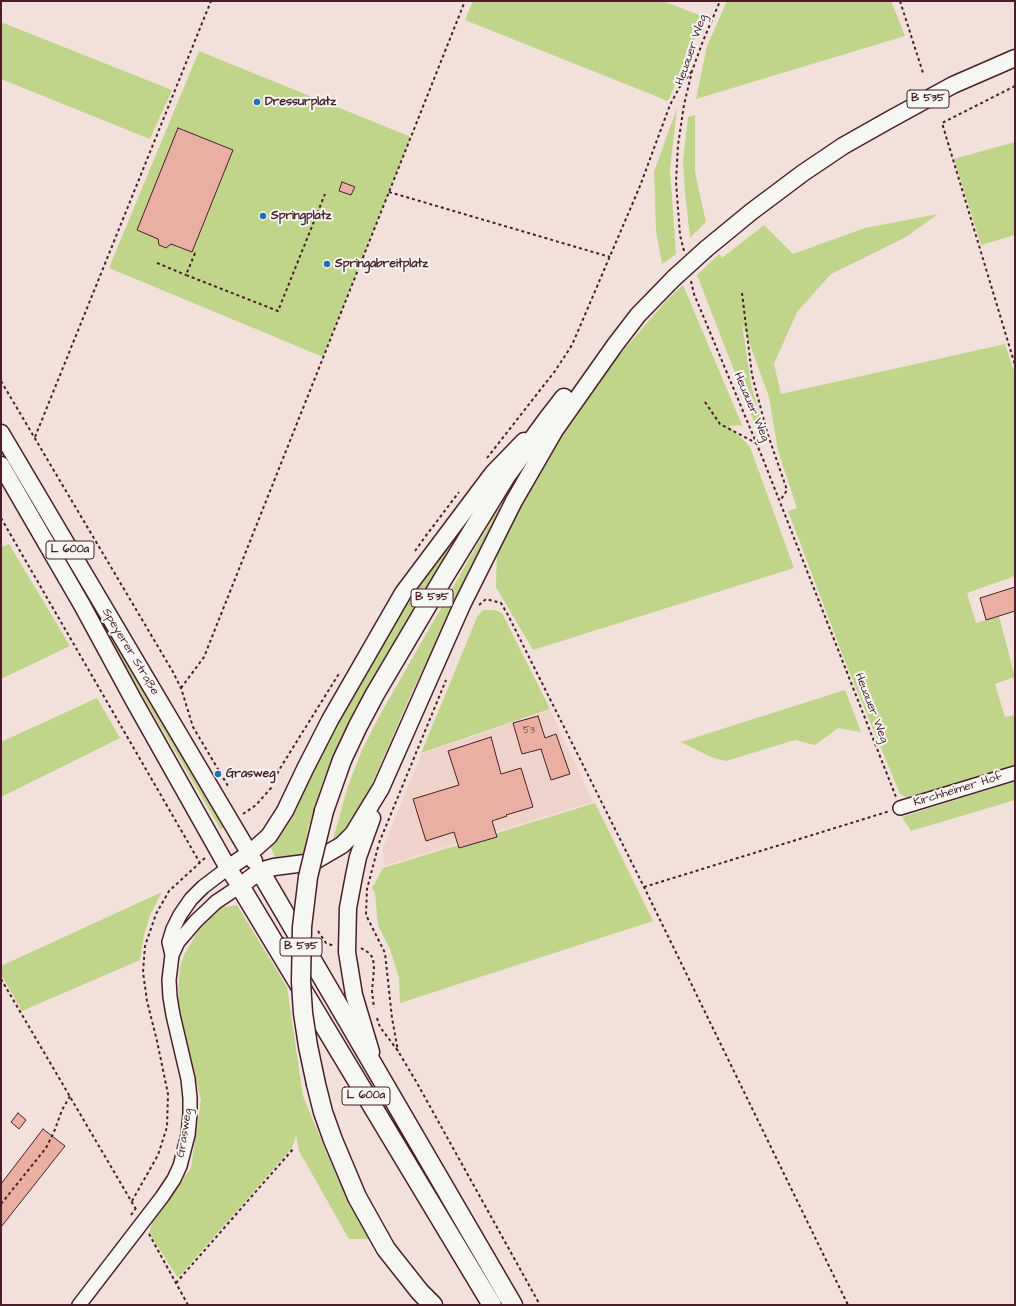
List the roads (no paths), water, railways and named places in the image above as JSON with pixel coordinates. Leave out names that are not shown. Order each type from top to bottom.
[{"type":"highway","name":"B 535","points":[[433,1305],[420,1292],[386,1249],[357,1197],[323,1112],[308,1046],[303,1013],[301,982],[302,927],[308,878],[324,812],[342,760],[374,694],[506,476],[564,398]]},
{"type":"highway","name":"L 600a","points":[[260,871],[379,1075]]},
{"type":"highway","name":"L 600a","points":[[240,886],[492,1305]]},
{"type":"highway","name":"B 535","points":[[379,1075],[513,1305]]},
{"type":"main road","name":"B 535","points":[[564,398],[607,347],[674,278],[706,249],[803,173],[844,146],[953,85],[1015,58]]},
{"type":"main road","name":"B 535","points":[[379,1075],[354,995],[347,952],[348,908],[354,876],[358,857],[381,788],[462,605],[514,501],[555,430],[634,320]]},
{"type":"main road","points":[[228,868],[250,853],[269,836],[285,812],[330,720],[403,593],[493,473],[564,398]]},
{"type":"main road","name":"Speyerer Straße","points":[[1,433],[260,871]]},
{"type":"main road","name":"Speyerer Straße","points":[[1,465],[82,605],[228,868],[240,886]]},
{"type":"main road","points":[[240,886],[260,871],[274,867],[313,862],[342,845],[354,834],[381,788]]},
{"type":"street","name":"Kirchheimer Hof","points":[[900,808],[1015,773]]},
{"type":"street","name":"Grasweg","points":[[172,955],[169,942],[173,929],[180,915],[191,899],[203,887],[228,868]]},
{"type":"street","name":"Grasweg","points":[[79,1305],[170,1185],[180,1166],[188,1136],[190,1098],[188,1079],[170,997],[169,980],[172,955],[178,942],[196,921],[216,902],[240,886]]},
{"type":"place","name":"Dressurplatz","points":[[257,102]]},
{"type":"place","name":"Springplatz","points":[[263,216]]},
{"type":"place","name":"Springabreitplatz","points":[[327,264]]},
{"type":"place","name":"Grasweg","points":[[218,774]]}]
